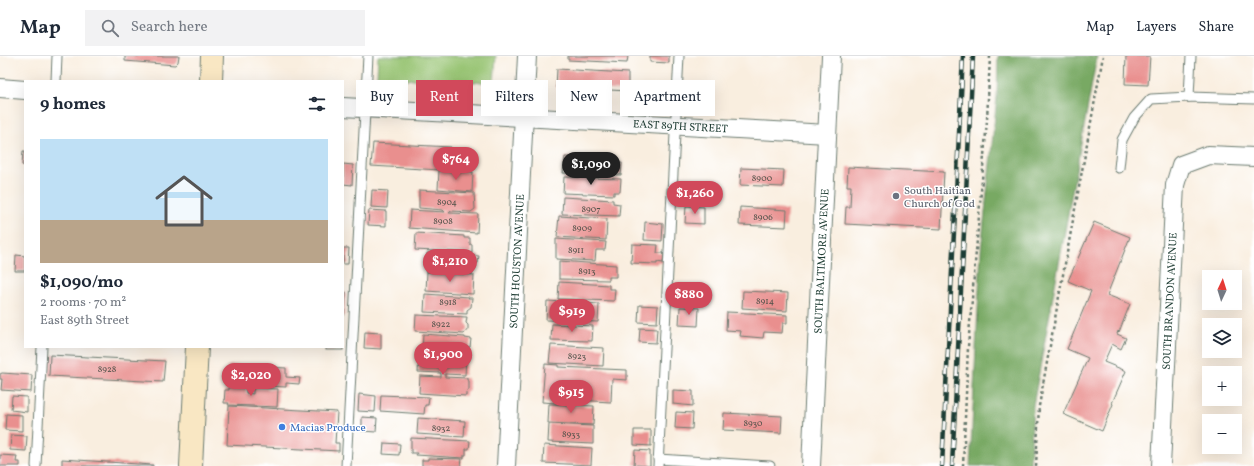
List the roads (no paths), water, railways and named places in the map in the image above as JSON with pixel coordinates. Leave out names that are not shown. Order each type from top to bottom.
[{"type":"main road","points":[[211,80],[212,56]]},
{"type":"main road","points":[[191,466],[197,348]]},
{"type":"street","name":"SOUTH HOUSTON AVENUE","points":[[506,466],[527,56]]},
{"type":"street","name":"SOUTH BALTIMORE AVENUE","points":[[811,466],[831,56]]},
{"type":"street","points":[[0,88],[24,90]]},
{"type":"street","name":"EAST 89TH STREET","points":[[344,107],[356,108]]},
{"type":"street","name":"EAST 89TH STREET","points":[[408,110],[827,134]]},
{"type":"street","name":"SOUTH BRANDON AVENUE","points":[[1161,466],[1175,185],[1181,165],[1208,155],[1254,157]]},
{"type":"lane","points":[[56,80],[57,56]]},
{"type":"lane","points":[[367,80],[368,56]]},
{"type":"lane","points":[[679,56],[658,463],[770,466]]},
{"type":"lane","points":[[1189,97],[1191,56]]},
{"type":"lane","points":[[1119,168],[1122,140],[1134,118],[1151,99],[1189,97],[1254,99]]},
{"type":"lane","points":[[346,466],[365,116]]},
{"type":"lane","points":[[36,466],[42,348]]},
{"type":"railway","points":[[942,466],[963,56]]},
{"type":"railway","points":[[952,466],[973,56]]},
{"type":"place","name":"South Haitian Church of God","points":[[896,196]]},
{"type":"place","name":"Macias Produce","points":[[282,427]]}]
